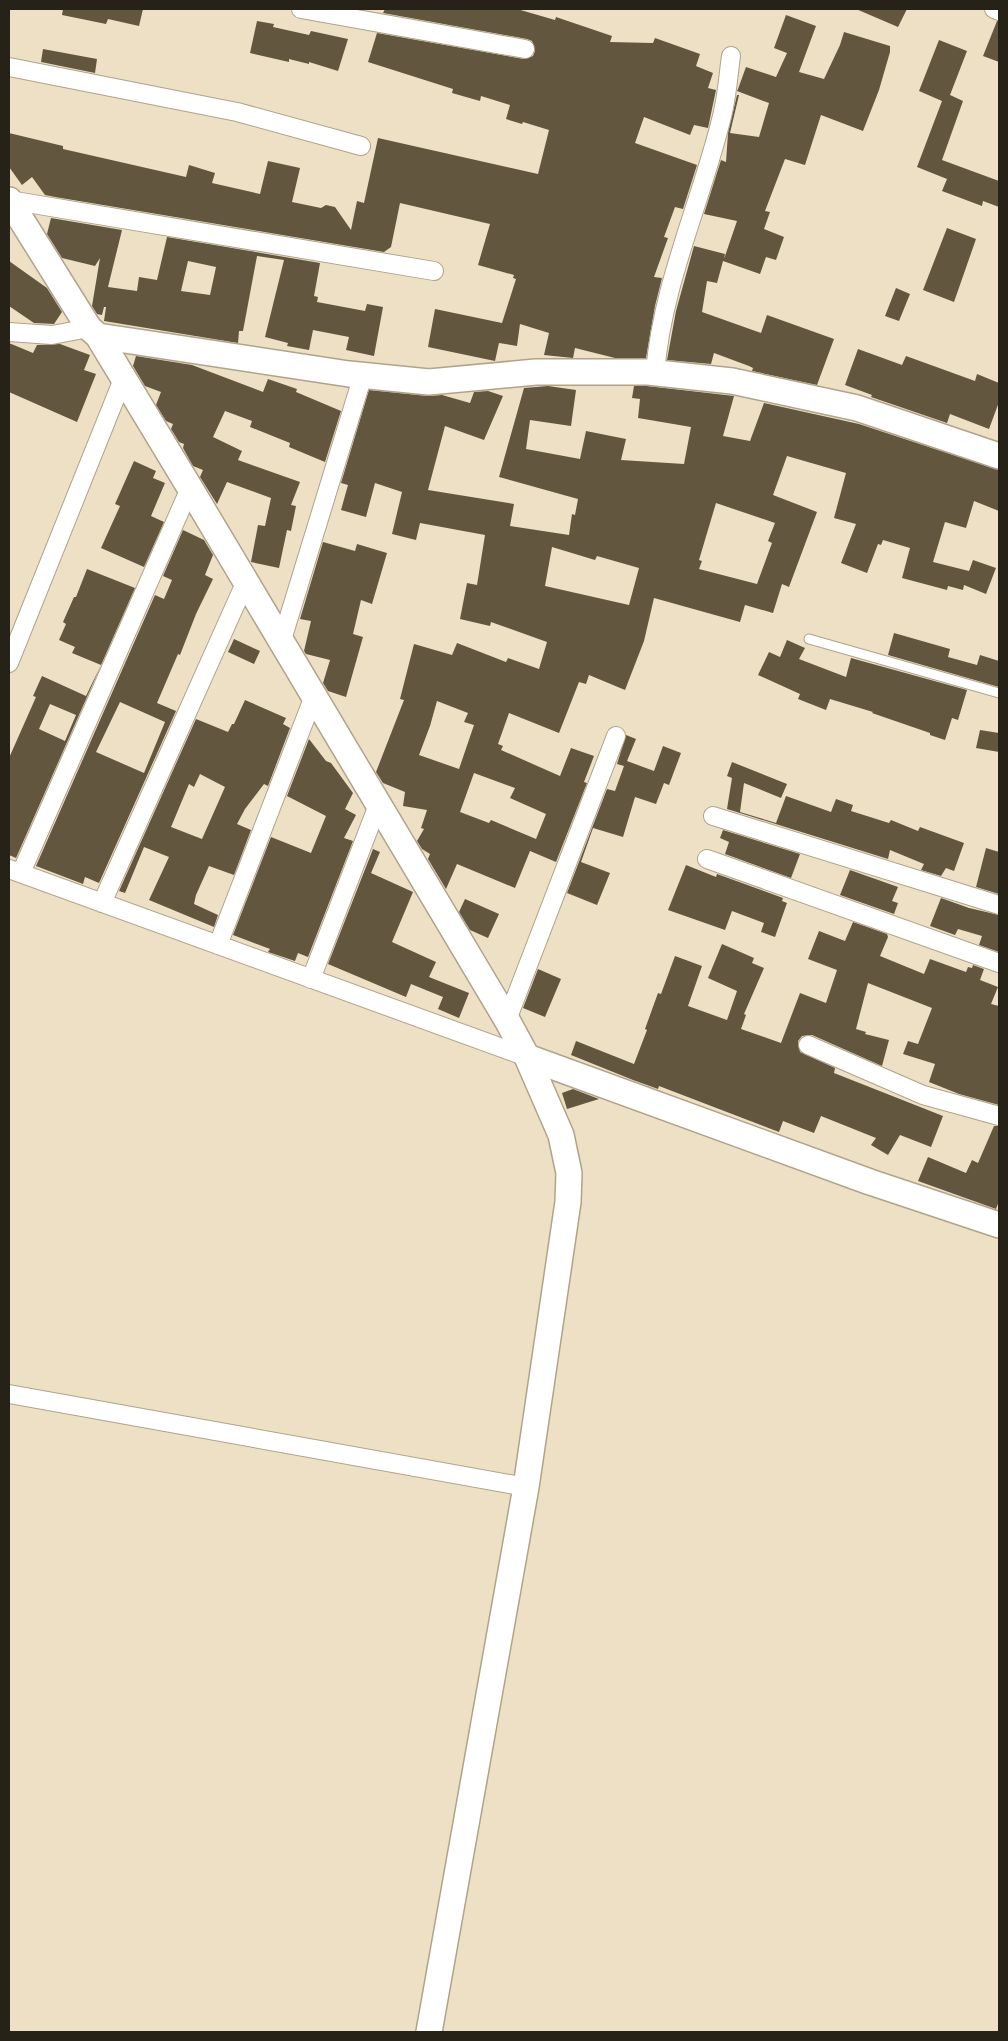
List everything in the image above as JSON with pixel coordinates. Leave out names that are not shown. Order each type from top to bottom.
[{"type":"street","points":[[301,9],[525,49]]},
{"type":"street","points":[[994,9],[999,11]]},
{"type":"street","points":[[655,373],[673,276],[722,119],[731,56]]},
{"type":"street","points":[[9,67],[236,112],[361,146]]},
{"type":"street","points":[[9,200],[434,271]]},
{"type":"street","points":[[9,200],[94,332],[190,488],[507,1020],[527,1057],[560,1135],[569,1173],[568,1202],[526,1487],[429,2032]]},
{"type":"street","points":[[9,332],[52,335],[94,332],[362,375],[429,382],[536,372],[655,373],[732,381],[857,408],[999,456]]},
{"type":"street","points":[[281,643],[362,375]]},
{"type":"street","points":[[9,663],[123,379]]},
{"type":"street","points":[[190,488],[15,871],[870,1182],[999,1225]]},
{"type":"street","points":[[102,903],[246,581]]},
{"type":"street","points":[[218,945],[314,696]]},
{"type":"street","points":[[507,1020],[616,736]]},
{"type":"street","points":[[311,978],[378,805]]},
{"type":"street","points":[[712,816],[999,905]]},
{"type":"street","points":[[707,859],[999,963]]},
{"type":"street","points":[[808,1046],[923,1095],[999,1116]]},
{"type":"street","points":[[9,1394],[526,1487]]},
{"type":"lane","points":[[809,640],[999,693]]},
{"type":"building","points":[[63,9],[143,9],[139,26],[108,19],[106,24],[62,15]]},
{"type":"building","points":[[385,9],[517,9],[555,20],[556,17],[612,36],[610,42],[653,43],[655,38],[700,54],[696,66],[713,73],[708,88],[716,90],[708,128],[694,125],[690,135],[644,117],[635,143],[697,165],[683,209],[675,207],[664,237],[668,238],[654,277],[662,278],[646,358],[615,358],[575,348],[573,358],[544,355],[549,333],[520,324],[517,346],[499,343],[495,361],[428,347],[435,309],[502,323],[516,279],[513,278],[514,275],[478,265],[490,224],[400,203],[391,247],[384,252],[45,195],[32,177],[22,185],[9,167],[9,133],[63,146],[63,149],[186,177],[189,165],[215,173],[212,183],[260,194],[268,161],[300,168],[292,202],[321,208],[326,205],[335,207],[351,230],[357,201],[364,203],[378,138],[538,174],[549,130],[506,119],[510,105],[481,96],[480,101],[452,93],[453,89],[368,62],[377,33],[524,59],[533,56],[535,51],[532,41],[383,13]]},
{"type":"building","points":[[856,9],[907,9],[898,27]]},
{"type":"building","points":[[786,15],[816,26],[799,72],[824,79],[844,32],[890,46],[890,52],[879,90],[863,131],[821,115],[805,165],[785,159],[765,211],[770,212],[764,229],[784,237],[776,260],[766,257],[760,274],[723,261],[717,283],[707,281],[702,312],[761,333],[767,315],[834,339],[817,385],[752,371],[753,368],[749,366],[714,353],[711,364],[667,360],[676,311],[694,246],[725,254],[724,259],[737,221],[704,214],[721,160],[726,162],[728,133],[737,95],[739,95],[730,133],[759,137],[769,103],[737,91],[746,67],[776,77],[787,53],[774,48]]},
{"type":"building","points":[[257,21],[274,24],[273,27],[309,35],[311,31],[348,39],[338,71],[309,62],[309,64],[289,59],[289,62],[250,53]]},
{"type":"building","points":[[997,21],[999,21],[999,62],[983,56]]},
{"type":"building","points":[[939,40],[967,51],[950,95],[963,101],[942,160],[999,181],[999,207],[983,201],[982,206],[942,191],[947,179],[917,167],[942,101],[919,91]]},
{"type":"building","points":[[43,49],[97,59],[95,73],[41,62]]},
{"type":"building","points":[[51,218],[122,230],[108,287],[137,291],[139,277],[157,280],[167,237],[320,263],[314,296],[318,297],[317,302],[365,311],[367,304],[383,307],[374,356],[346,350],[349,337],[313,330],[309,350],[287,346],[288,343],[265,337],[284,260],[257,256],[243,331],[239,331],[238,343],[104,321],[106,307],[104,307],[102,315],[97,314],[92,306],[100,258],[95,266],[62,258],[47,234]],"holes":[[[188,261],[216,267],[210,295],[181,291]]]},
{"type":"building","points":[[947,228],[976,239],[954,302],[923,290]]},
{"type":"building","points":[[9,261],[47,288],[62,312],[54,324],[34,323],[9,306]]},
{"type":"building","points":[[896,288],[910,294],[899,321],[885,316]]},
{"type":"building","points":[[9,343],[33,353],[37,345],[60,344],[90,355],[84,370],[96,374],[77,422],[9,392]]},
{"type":"building","points":[[858,349],[902,365],[906,356],[975,381],[977,374],[999,383],[999,402],[989,429],[950,414],[947,423],[871,397],[872,395],[845,385]]},
{"type":"building","points":[[136,356],[192,365],[263,392],[268,379],[297,389],[296,392],[341,411],[325,462],[289,447],[290,443],[250,427],[252,421],[225,411],[213,437],[242,451],[238,460],[300,482],[291,505],[296,506],[291,531],[287,530],[279,568],[251,562],[258,525],[265,526],[271,498],[227,482],[217,504],[200,477],[203,470],[193,466],[183,448],[184,444],[179,442],[171,429],[173,424],[166,421],[156,405],[161,392],[145,386],[133,366]]},
{"type":"building","points":[[548,386],[576,390],[571,426],[530,420],[526,449],[580,459],[586,431],[626,439],[621,460],[684,464],[691,427],[638,418],[640,399],[632,398],[634,386],[647,386],[734,396],[723,436],[750,441],[764,403],[859,424],[999,470],[999,511],[974,501],[966,528],[945,522],[933,562],[969,571],[973,560],[996,568],[986,594],[964,585],[963,590],[948,586],[947,590],[902,578],[910,548],[883,540],[881,545],[878,544],[867,573],[841,563],[856,524],[834,518],[846,473],[787,456],[773,495],[817,512],[789,587],[782,584],[773,613],[745,605],[740,622],[654,598],[644,641],[625,690],[589,675],[586,684],[579,682],[559,733],[509,713],[498,744],[503,746],[501,750],[560,776],[571,748],[594,756],[584,782],[587,783],[556,862],[530,851],[515,888],[457,864],[446,889],[428,859],[430,854],[422,849],[417,841],[424,829],[421,828],[427,810],[403,806],[405,792],[383,783],[376,772],[404,700],[400,699],[414,644],[452,655],[457,643],[506,662],[508,658],[539,669],[547,642],[491,622],[490,626],[460,619],[467,583],[477,585],[485,535],[420,523],[416,540],[392,534],[402,492],[375,483],[366,517],[341,510],[348,485],[341,483],[369,390],[428,396],[442,395],[470,403],[474,392],[488,391],[503,396],[484,440],[445,426],[428,490],[514,504],[510,526],[569,535],[572,514],[575,515],[578,499],[499,477],[524,388]],"holes":[[[716,503],[775,523],[768,541],[772,543],[757,584],[699,569],[702,561],[699,560]],[[552,547],[595,560],[597,556],[639,568],[629,605],[545,586]],[[437,701],[468,713],[464,722],[474,725],[459,769],[419,755]],[[474,773],[515,788],[510,798],[546,814],[536,839],[491,820],[489,823],[460,812]]]},
{"type":"building","points":[[134,461],[156,471],[153,478],[165,483],[151,516],[164,522],[144,567],[101,548],[120,506],[115,504]]},
{"type":"building","points":[[183,530],[204,540],[213,555],[205,575],[213,579],[157,703],[176,711],[99,883],[85,877],[83,884],[36,866],[155,595],[164,599],[172,580],[163,576]],"holes":[[[120,702],[165,722],[144,773],[96,752]]]},
{"type":"building","points":[[323,542],[355,551],[357,544],[387,553],[372,604],[361,600],[353,634],[363,637],[346,697],[328,691],[323,683],[330,660],[306,654],[304,651],[311,621],[300,619]]},
{"type":"building","points":[[87,569],[135,588],[16,858],[9,855],[9,758],[36,697],[33,696],[42,676],[86,696],[101,665],[72,653],[75,647],[59,640],[66,624],[63,622],[74,597],[76,597]],"holes":[[[50,704],[76,715],[65,741],[39,729]]]},
{"type":"building","points":[[894,633],[950,649],[948,657],[977,665],[980,655],[999,661],[999,687],[888,655]]},
{"type":"building","points":[[234,639],[260,651],[254,664],[228,652]]},
{"type":"building","points":[[787,640],[805,648],[799,659],[846,677],[851,658],[967,690],[958,720],[952,718],[945,740],[873,712],[830,699],[826,710],[798,699],[800,694],[758,675],[769,652],[780,657]]},
{"type":"building","points":[[245,700],[286,718],[283,724],[290,728],[268,786],[264,784],[245,809],[237,824],[251,830],[234,875],[209,866],[196,895],[194,904],[218,915],[214,927],[149,900],[169,857],[144,847],[125,893],[119,891],[196,719],[228,732],[232,724],[234,724]],"holes":[[[200,774],[225,787],[202,839],[171,827],[189,784],[194,787]]]},
{"type":"building","points":[[980,730],[999,733],[999,752],[976,748]]},
{"type":"building","points":[[626,735],[636,739],[627,761],[654,771],[663,746],[681,753],[669,785],[664,783],[656,804],[635,797],[623,837],[593,828],[581,862],[610,873],[597,905],[567,893],[607,789],[615,791],[624,766],[617,764]]},
{"type":"building","points":[[309,739],[326,761],[331,763],[353,793],[345,809],[356,815],[344,838],[353,841],[308,957],[298,953],[295,961],[268,952],[270,949],[233,935],[271,837],[311,853],[326,816],[287,796]]},
{"type":"building","points":[[732,762],[787,784],[781,798],[744,783],[740,812],[776,823],[786,796],[831,812],[836,799],[853,805],[851,811],[889,823],[891,820],[918,831],[920,827],[964,843],[954,871],[946,868],[941,876],[921,870],[924,864],[890,850],[888,859],[727,809],[732,778],[727,776]]},
{"type":"building","points":[[723,830],[800,854],[791,878],[725,854],[729,842],[720,838]]},
{"type":"building","points":[[986,848],[999,852],[999,894],[976,887]]},
{"type":"building","points":[[373,849],[380,852],[371,873],[413,892],[392,942],[436,962],[429,977],[469,993],[459,1018],[438,1009],[443,997],[411,984],[406,997],[328,964]]},
{"type":"building","points":[[686,865],[716,877],[717,874],[783,898],[782,901],[787,903],[775,937],[761,932],[764,923],[732,911],[725,930],[668,910]]},
{"type":"building","points":[[850,870],[898,887],[892,901],[898,903],[894,914],[840,895]]},
{"type":"building","points":[[941,898],[969,908],[999,915],[999,952],[979,945],[982,936],[958,929],[955,935],[930,926]]},
{"type":"building","points":[[465,899],[499,914],[488,938],[470,930],[459,912]]},
{"type":"building","points":[[853,922],[887,934],[888,937],[880,956],[924,974],[930,959],[966,972],[968,967],[972,968],[973,965],[984,969],[980,980],[998,987],[991,1004],[999,1006],[999,1105],[959,1094],[929,1082],[935,1064],[903,1054],[908,1041],[918,1044],[932,1008],[868,983],[856,1029],[866,1032],[865,1034],[889,1040],[882,1066],[812,1035],[802,1036],[798,1041],[800,1052],[835,1068],[834,1073],[943,1116],[931,1147],[900,1135],[888,1155],[871,1145],[876,1138],[821,1116],[814,1133],[783,1121],[779,1132],[659,1086],[658,1089],[633,1080],[571,1055],[576,1041],[634,1064],[658,993],[661,994],[675,956],[702,966],[688,1006],[727,1020],[737,991],[708,978],[722,944],[754,958],[752,963],[764,968],[744,1014],[746,1015],[741,1029],[781,1043],[800,993],[826,1003],[837,970],[808,959],[819,931],[845,941]]},
{"type":"building","points":[[538,969],[561,979],[545,1017],[523,1008]]},
{"type":"building","points":[[573,1089],[599,1099],[567,1109],[562,1093]]},
{"type":"building","points":[[994,1126],[999,1126],[999,1201],[996,1209],[918,1181],[928,1157],[966,1173],[972,1160],[978,1163]]}]
